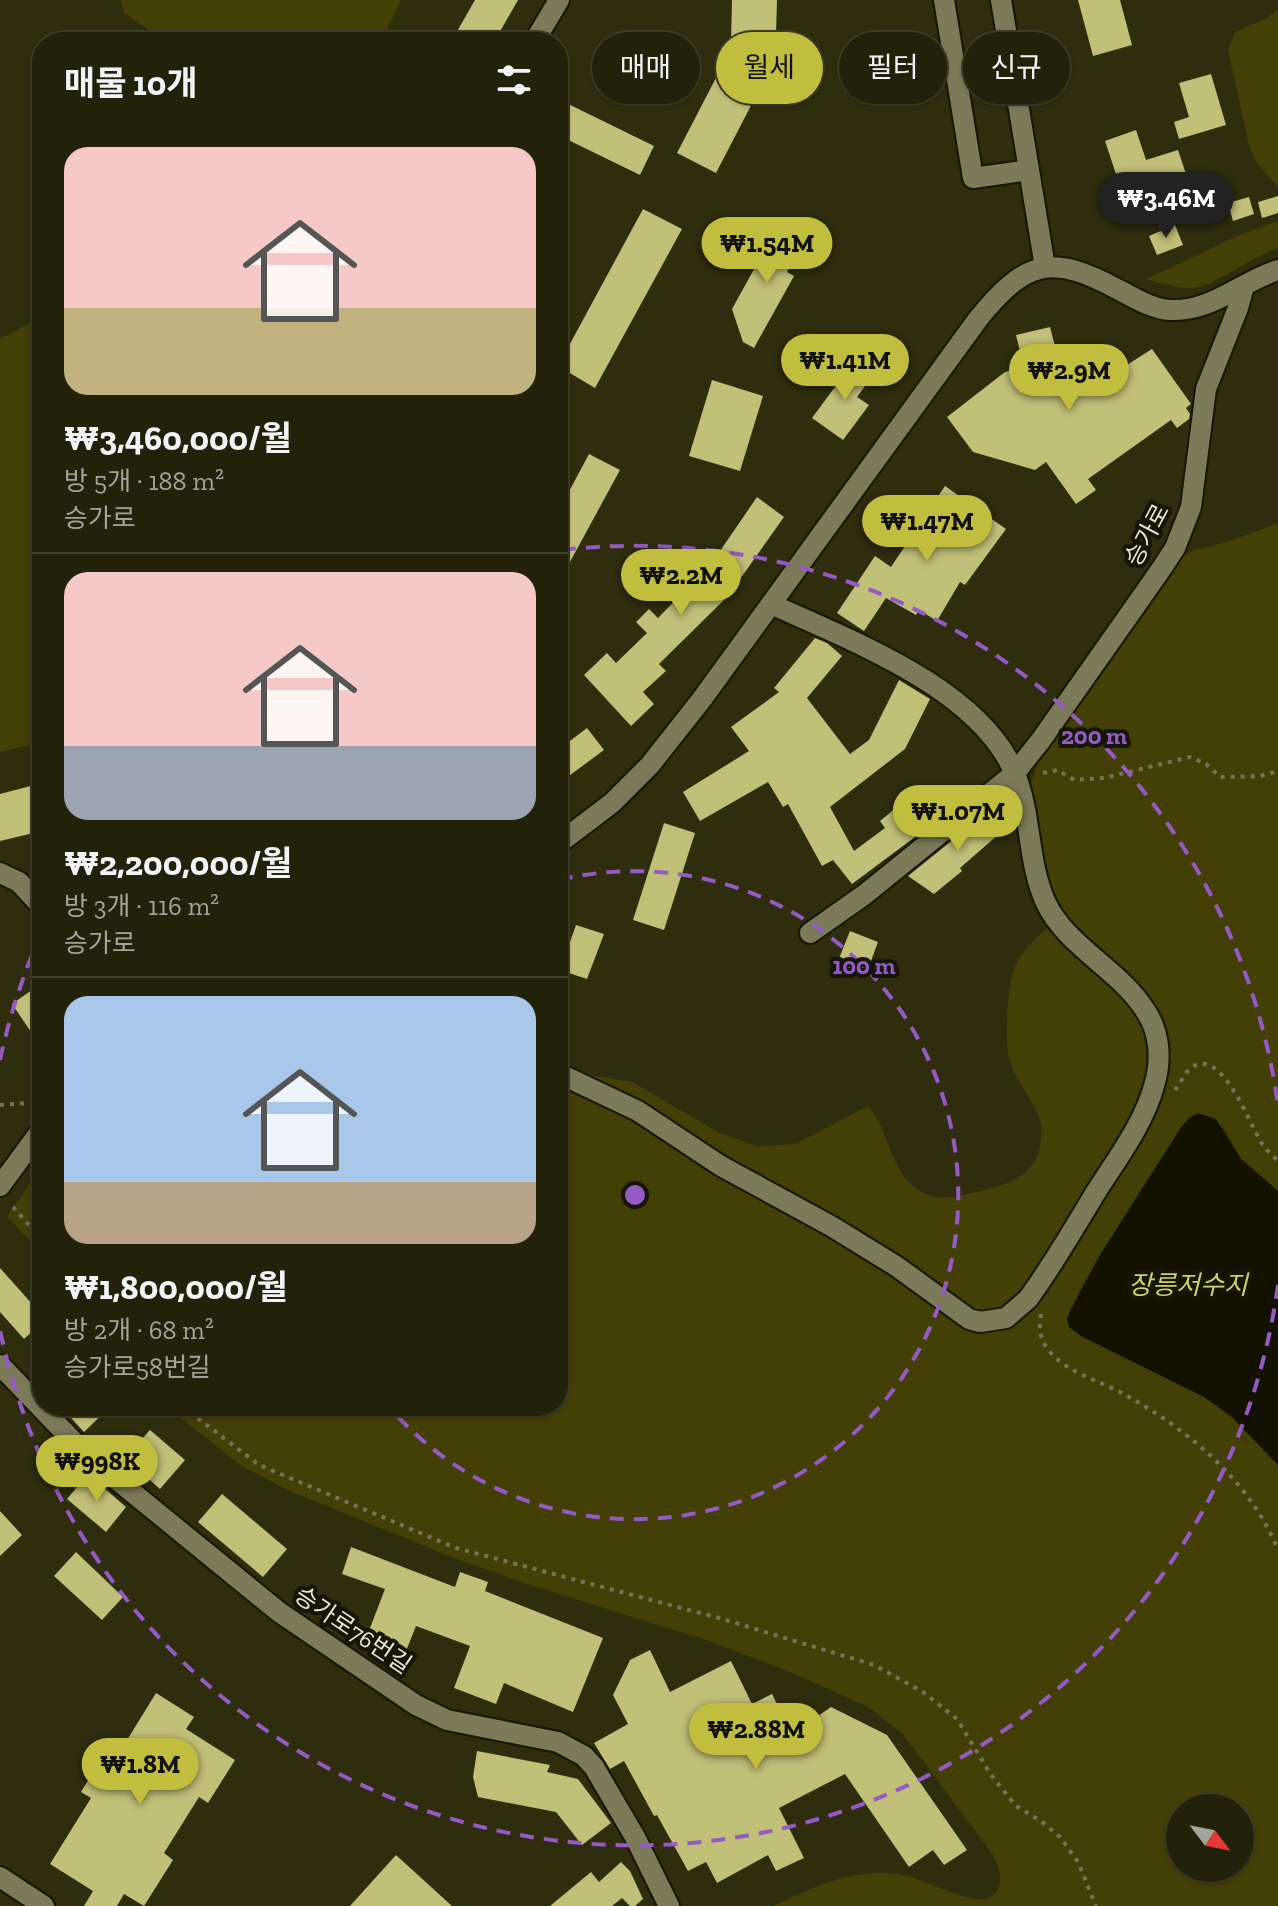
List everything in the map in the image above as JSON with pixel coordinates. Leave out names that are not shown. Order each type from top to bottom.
[{"type":"street","points":[[540,32],[559,0]]},
{"type":"street","points":[[944,0],[973,178],[1029,170]]},
{"type":"street","points":[[1001,0],[1045,267]]},
{"type":"street","points":[[568,836],[612,803],[650,765],[702,699],[985,311],[1014,280],[1045,267],[1069,268],[1142,302],[1167,310],[1191,310],[1213,303],[1278,270]]},
{"type":"street","name":"승가로","points":[[810,933],[864,895],[1015,773],[1141,599],[1175,548],[1191,507],[1206,389],[1244,286]]},
{"type":"street","points":[[568,1078],[638,1111],[732,1173],[896,1266],[955,1311],[980,1322],[1006,1318],[1028,1299],[1122,1151],[1155,1085],[1159,1045],[1154,1027],[1132,993],[1062,926],[1047,904],[1033,863],[1015,773],[985,728],[939,691],[868,650],[771,604]]},
{"type":"street","points":[[0,873],[19,882],[32,896]]},
{"type":"street","points":[[0,1186],[32,1143]]},
{"type":"street","name":"승가로76번길","points":[[0,1365],[32,1397]]},
{"type":"street","name":"승가로76번길","points":[[51,1416],[102,1467],[279,1612],[416,1705],[447,1720],[558,1742],[584,1756],[594,1767],[635,1837],[669,1906]]},
{"type":"street","points":[[0,1877],[44,1906]]},
{"type":"path","points":[[1015,773],[1038,774],[1058,770],[1074,780],[1104,778],[1190,757],[1215,770],[1220,777],[1260,776],[1278,771]]},
{"type":"path","points":[[1175,1091],[1190,1069],[1198,1065],[1219,1071],[1261,1142],[1278,1161]]},
{"type":"path","points":[[0,1105],[32,1103]]},
{"type":"path","points":[[13,1207],[32,1229]]},
{"type":"path","points":[[1046,1302],[1039,1326],[1047,1349],[1072,1369],[1145,1405],[1206,1452],[1235,1479],[1252,1502],[1278,1550]]},
{"type":"path","points":[[195,1416],[259,1465],[456,1548],[719,1618],[874,1665],[923,1692],[957,1719],[991,1775],[1016,1806],[1060,1837],[1078,1862],[1096,1906]]},
{"type":"shaded area","points":[[121,0],[401,0],[386,32],[152,32],[124,13]]},
{"type":"shaded area","points":[[1278,9],[1278,187],[1256,162],[1249,145],[1228,50],[1235,32],[1266,19]]},
{"type":"shaded area","points":[[1278,221],[1278,248],[1210,283],[1184,288],[1146,279],[1237,236]]},
{"type":"shaded area","points":[[32,322],[32,744],[0,752],[0,339]]},
{"type":"shaded area","points":[[1278,523],[1278,1191],[1241,1159],[1223,1127],[1198,1113],[1189,1118],[1079,1292],[1081,1336],[1204,1397],[1232,1417],[1278,1465],[1278,1906],[773,1906],[820,1885],[870,1873],[904,1875],[959,1895],[988,1898],[998,1890],[1000,1872],[993,1855],[902,1733],[868,1707],[795,1674],[709,1641],[454,1558],[292,1492],[242,1466],[178,1416],[568,1416],[568,1072],[632,1082],[718,1132],[756,1146],[795,1144],[868,1106],[908,1181],[931,1196],[945,1198],[968,1194],[1007,1183],[1024,1173],[1036,1157],[1041,1142],[1041,1127],[1036,1109],[1010,1062],[1007,1019],[1010,988],[1021,956],[1051,925],[1049,895],[1028,793],[1038,761],[1051,738],[1179,558]]},
{"type":"shaded area","points":[[32,1181],[32,1243],[7,1216]]},
{"type":"water","name":"장릉저수지","points":[[1198,1113],[1216,1119],[1241,1159],[1278,1191],[1278,1465],[1232,1417],[1204,1397],[1081,1336],[1069,1327],[1067,1318],[1100,1255],[1180,1129]]},
{"type":"building","points":[[475,0],[518,0],[500,32],[457,32]]},
{"type":"building","points":[[732,0],[777,0],[776,32],[731,32]]},
{"type":"building","points":[[1078,0],[1120,0],[1132,45],[1093,56]]},
{"type":"building","points":[[1211,74],[1226,125],[1179,139],[1174,122],[1189,117],[1179,83]]},
{"type":"building","points":[[716,78],[716,104],[752,104],[716,173],[677,153]]},
{"type":"building","points":[[568,104],[654,146],[640,175],[568,140]]},
{"type":"building","points":[[1136,130],[1146,160],[1178,150],[1187,177],[1124,198],[1105,141]]},
{"type":"building","points":[[1278,196],[1278,213],[1262,218],[1258,202]]},
{"type":"building","points":[[1249,197],[1254,214],[1233,221],[1228,203]]},
{"type":"building","points":[[643,209],[682,229],[595,388],[568,372],[568,348]]},
{"type":"building","points":[[779,224],[806,238],[787,272],[794,276],[754,348],[743,342],[732,309]]},
{"type":"building","points":[[1175,225],[1183,245],[1157,255],[1149,236]]},
{"type":"building","points":[[1050,327],[1058,358],[1079,352],[1100,382],[1152,349],[1191,404],[1186,408],[1189,419],[1177,428],[1171,420],[1088,479],[1096,490],[1076,504],[1046,462],[1035,470],[973,452],[947,417],[1005,372],[1024,367],[1016,335]]},
{"type":"building","points":[[855,360],[874,374],[857,397],[869,405],[843,440],[812,418]]},
{"type":"building","points":[[712,380],[763,396],[740,471],[689,456]]},
{"type":"building","points":[[589,454],[620,470],[568,566],[568,493]]},
{"type":"building","points":[[945,486],[1006,529],[965,585],[960,582],[937,621],[919,610],[916,615],[886,598],[864,631],[837,613],[875,556],[891,567]]},
{"type":"building","points":[[757,497],[784,517],[728,596],[659,664],[666,671],[643,692],[654,704],[631,726],[584,675],[607,653],[616,663],[647,633],[636,622],[649,609],[658,618],[690,585],[694,589]]},
{"type":"building","points":[[815,638],[827,643],[842,656],[807,698],[850,754],[869,740],[899,680],[930,699],[905,749],[830,807],[854,851],[885,828],[880,821],[902,803],[923,831],[852,884],[833,860],[822,866],[788,804],[783,807],[768,782],[700,821],[683,792],[749,751],[731,727],[779,692],[774,688]]},
{"type":"building","points":[[587,728],[604,750],[568,777],[568,742]]},
{"type":"building","points":[[32,786],[32,833],[0,841],[0,794]]},
{"type":"building","points":[[991,809],[1007,827],[934,894],[908,876]]},
{"type":"building","points":[[664,823],[695,833],[664,930],[633,920]]},
{"type":"building","points":[[576,925],[604,934],[587,979],[568,973],[568,948]]},
{"type":"building","points":[[850,931],[878,942],[865,977],[836,966]]},
{"type":"building","points":[[32,990],[32,1033],[12,1004]]},
{"type":"building","points":[[0,1268],[32,1304],[32,1332],[24,1339],[0,1312]]},
{"type":"building","points":[[69,1416],[101,1416],[84,1432]]},
{"type":"building","points":[[150,1430],[185,1460],[160,1489],[125,1458]]},
{"type":"building","points":[[88,1474],[126,1507],[106,1532],[67,1499]]},
{"type":"building","points":[[222,1494],[287,1549],[263,1577],[198,1522]]},
{"type":"building","points":[[0,1511],[22,1535],[0,1556]]},
{"type":"building","points":[[351,1547],[455,1587],[460,1572],[488,1582],[485,1591],[603,1638],[573,1712],[504,1683],[496,1704],[454,1688],[470,1646],[416,1626],[404,1656],[365,1641],[385,1589],[342,1574]]},
{"type":"building","points":[[76,1552],[123,1597],[102,1620],[54,1576]]},
{"type":"building","points":[[650,1650],[670,1692],[731,1661],[752,1704],[772,1694],[792,1734],[831,1707],[887,1735],[967,1850],[944,1865],[933,1850],[909,1867],[845,1774],[779,1808],[804,1858],[776,1871],[768,1855],[717,1883],[706,1862],[688,1871],[624,1761],[610,1769],[594,1743],[628,1724],[613,1695],[630,1660]]},
{"type":"building","points":[[156,1693],[194,1717],[186,1729],[235,1760],[208,1803],[199,1797],[164,1853],[173,1860],[144,1906],[124,1894],[117,1906],[84,1906],[93,1891],[50,1864],[91,1798],[81,1792],[106,1751],[116,1758]]},
{"type":"building","points":[[477,1751],[550,1765],[547,1772],[578,1779],[611,1823],[582,1845],[556,1812],[478,1797],[473,1777]]},
{"type":"building","points":[[396,1855],[452,1906],[350,1906]]},
{"type":"building","points":[[621,1862],[630,1871],[643,1899],[635,1906],[630,1906],[622,1898],[612,1906],[550,1906],[591,1872],[599,1882]]}]
